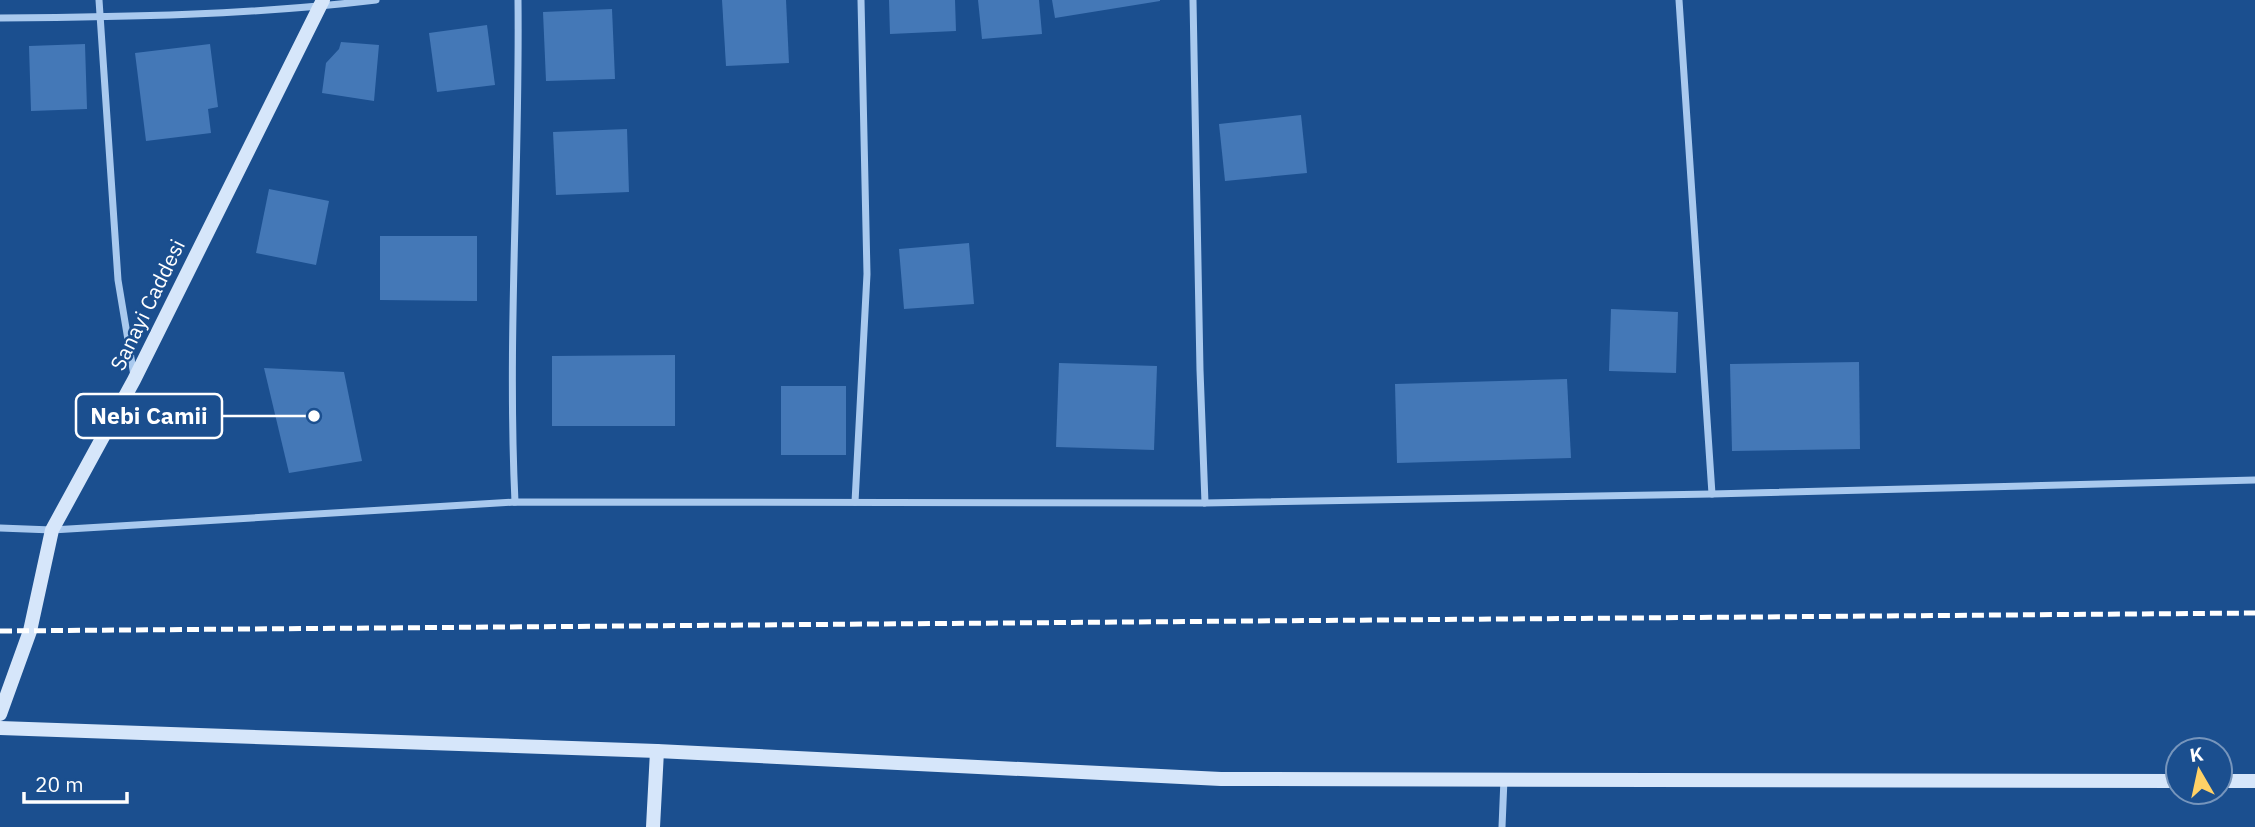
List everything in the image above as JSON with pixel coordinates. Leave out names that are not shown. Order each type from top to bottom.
[{"type":"street","points":[[99,0],[118,279],[135,380]]},
{"type":"street","points":[[0,18],[102,18],[376,0]]},
{"type":"street","points":[[515,502],[512,437],[519,102],[517,0]]},
{"type":"street","points":[[855,502],[867,274],[861,0]]},
{"type":"street","points":[[1193,0],[1199,356],[1205,503]]},
{"type":"street","points":[[1679,0],[1712,494]]},
{"type":"street","name":"Sanayi Caddesi","points":[[0,714],[30,631],[52,530],[135,380],[321,3]]},
{"type":"street","points":[[0,528],[52,530],[515,502],[1205,503],[1712,494],[2255,480]]},
{"type":"street","points":[[0,728],[657,751],[1221,779],[2164,781]]},
{"type":"street","points":[[653,827],[657,751]]},
{"type":"street","points":[[1502,827],[1504,779]]},
{"type":"street","points":[[2234,781],[2255,781]]},
{"type":"building","points":[[722,0],[786,0],[789,63],[726,66]]},
{"type":"building","points":[[889,0],[955,0],[956,31],[890,34]]},
{"type":"building","points":[[978,0],[1039,0],[1042,34],[982,39]]},
{"type":"building","points":[[1052,0],[1160,0],[1160,1],[1055,18]]},
{"type":"building","points":[[612,9],[615,79],[546,81],[543,12]]},
{"type":"building","points":[[487,25],[495,85],[437,92],[429,33]]},
{"type":"building","points":[[341,42],[379,45],[374,101],[322,93],[326,63],[339,49]]},
{"type":"building","points":[[85,44],[87,109],[31,111],[29,46]]},
{"type":"building","points":[[210,44],[218,107],[208,109],[211,133],[146,141],[135,53]]},
{"type":"building","points":[[1301,115],[1307,173],[1225,181],[1219,124]]},
{"type":"building","points":[[627,129],[629,192],[556,195],[553,132]]},
{"type":"building","points":[[269,189],[329,201],[316,265],[256,253]]},
{"type":"building","points":[[380,236],[477,236],[477,301],[380,300]]},
{"type":"building","points":[[969,243],[974,304],[904,309],[899,249]]},
{"type":"building","points":[[1611,309],[1678,312],[1676,373],[1609,371]]},
{"type":"building","points":[[675,355],[675,426],[552,426],[552,356]]},
{"type":"building","points":[[1859,362],[1860,449],[1732,451],[1730,364]]},
{"type":"building","points":[[1059,363],[1157,366],[1154,450],[1056,447]]},
{"type":"building","points":[[264,368],[344,372],[362,461],[289,473]]},
{"type":"building","points":[[1567,379],[1571,458],[1397,463],[1395,384]]},
{"type":"building","points":[[781,386],[846,386],[846,455],[781,455]]},
{"type":"railway","points":[[0,631],[2255,613]]},
{"type":"place","name":"Nebi Camii","points":[[314,416]]}]
